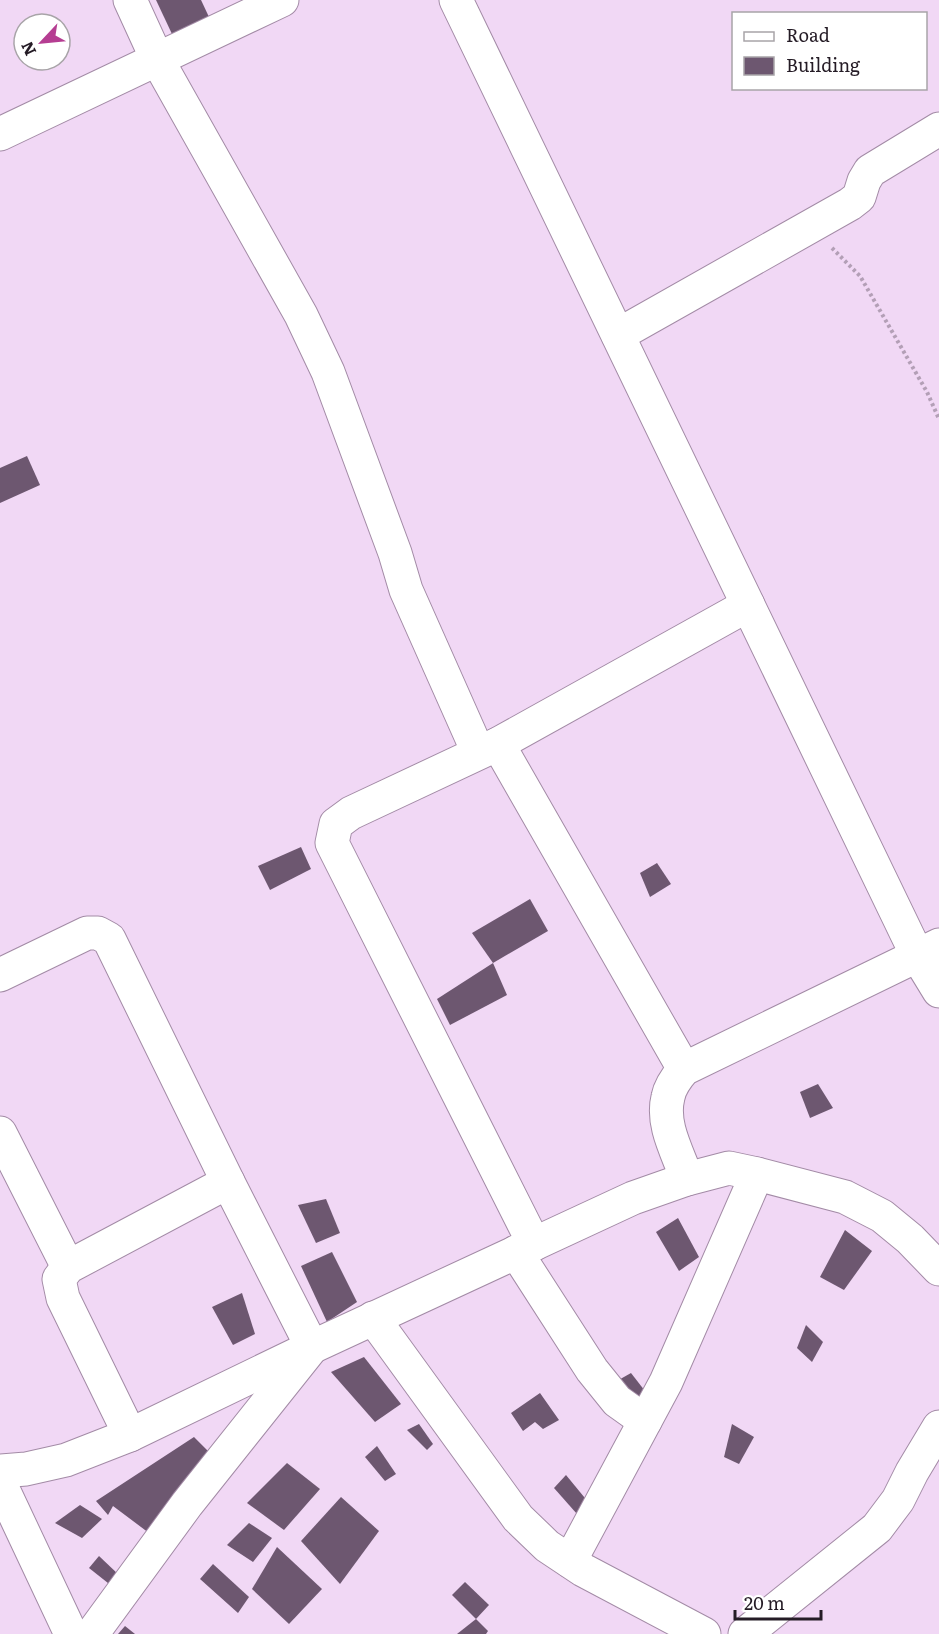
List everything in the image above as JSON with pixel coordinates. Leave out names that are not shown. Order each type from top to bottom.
[{"type":"street","points":[[130,0],[157,59],[301,315],[328,372],[396,553],[406,590],[488,748],[684,1069]]},
{"type":"street","points":[[0,134],[282,0]]},
{"type":"street","points":[[456,0],[748,605],[928,950],[939,991]]},
{"type":"street","points":[[618,335],[850,204],[859,197],[870,171],[939,129]]},
{"type":"street","points":[[645,1421],[617,1401],[592,1370],[525,1248],[332,843],[336,824],[351,813],[488,748],[748,605]]},
{"type":"street","points":[[0,975],[87,933],[98,933],[109,939],[312,1347]]},
{"type":"street","points":[[687,1179],[667,1124],[667,1098],[673,1083],[684,1069],[928,950]]},
{"type":"street","points":[[0,1133],[68,1267]]},
{"type":"street","points":[[0,1471],[26,1469],[66,1460],[130,1435],[373,1318],[633,1198],[687,1179],[729,1168],[845,1197],[882,1216],[938,1264]]},
{"type":"street","points":[[570,1561],[666,1382],[757,1174]]},
{"type":"street","points":[[130,1435],[63,1298],[59,1279],[68,1267],[228,1182]]},
{"type":"street","points":[[373,1318],[518,1518],[547,1546],[583,1570],[704,1634]]},
{"type":"street","points":[[92,1634],[187,1504],[312,1347]]},
{"type":"street","points":[[745,1634],[877,1528],[898,1500],[939,1426]]},
{"type":"street","points":[[0,1483],[71,1634]]},
{"type":"path","points":[[811,226],[860,276],[927,392],[939,419]]},
{"type":"building","points":[[156,0],[201,0],[209,17],[172,34]]},
{"type":"building","points":[[27,456],[40,485],[0,503],[0,468]]},
{"type":"building","points":[[301,847],[311,869],[270,890],[258,866]]},
{"type":"building","points":[[657,863],[671,884],[650,897],[640,873]]},
{"type":"building","points":[[530,899],[548,931],[493,963],[472,933]]},
{"type":"building","points":[[493,963],[507,995],[450,1025],[437,999]]},
{"type":"building","points":[[818,1084],[833,1108],[810,1118],[800,1092]]},
{"type":"building","points":[[326,1199],[340,1233],[316,1243],[298,1205]]},
{"type":"building","points":[[678,1218],[699,1257],[679,1271],[656,1232]]},
{"type":"building","points":[[845,1230],[872,1251],[844,1290],[820,1277]]},
{"type":"building","points":[[332,1252],[357,1302],[327,1322],[301,1266]]},
{"type":"building","points":[[242,1293],[255,1334],[233,1345],[212,1307]]},
{"type":"building","points":[[806,1325],[823,1342],[812,1362],[797,1348]]},
{"type":"building","points":[[364,1357],[401,1404],[375,1422],[331,1372]]},
{"type":"building","points":[[631,1373],[645,1391],[632,1404],[615,1382]]},
{"type":"building","points":[[540,1393],[559,1420],[543,1429],[535,1422],[523,1431],[511,1413]]},
{"type":"building","points":[[419,1424],[433,1444],[427,1450],[407,1430]]},
{"type":"building","points":[[732,1424],[754,1437],[739,1464],[724,1457]]},
{"type":"building","points":[[194,1437],[209,1452],[149,1533],[113,1506],[108,1515],[96,1501]]},
{"type":"building","points":[[377,1446],[396,1474],[385,1481],[365,1457]]},
{"type":"building","points":[[287,1463],[320,1489],[284,1530],[247,1503]]},
{"type":"building","points":[[566,1475],[589,1503],[577,1514],[554,1488]]},
{"type":"building","points":[[341,1497],[379,1531],[340,1584],[301,1541]]},
{"type":"building","points":[[80,1505],[102,1519],[82,1538],[55,1523]]},
{"type":"building","points":[[249,1523],[272,1538],[253,1562],[227,1545]]},
{"type":"building","points":[[277,1547],[322,1589],[289,1624],[252,1589]]},
{"type":"building","points":[[99,1556],[119,1575],[113,1587],[89,1568]]},
{"type":"building","points":[[213,1564],[249,1597],[238,1613],[200,1579]]},
{"type":"building","points":[[465,1582],[489,1605],[476,1619],[452,1595]]},
{"type":"building","points":[[476,1619],[488,1631],[486,1634],[457,1634]]},
{"type":"building","points":[[125,1626],[135,1634],[118,1634]]}]
